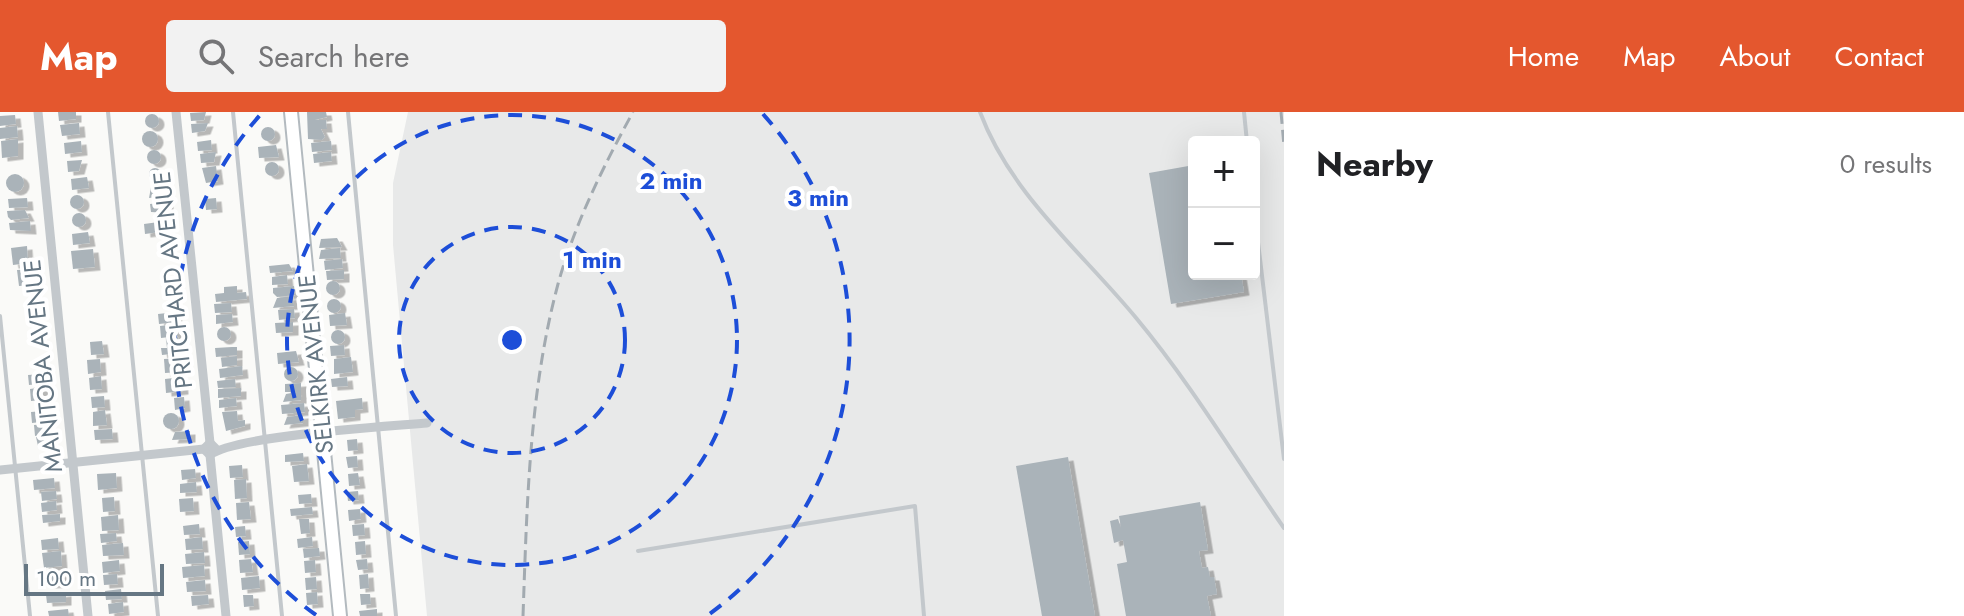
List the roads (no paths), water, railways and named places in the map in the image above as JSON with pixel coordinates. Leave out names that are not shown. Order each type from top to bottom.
[{"type":"street","name":"MANITOBA AVENUE","points":[[38,112],[88,616]]},
{"type":"street","name":"PRITCHARD AVENUE","points":[[176,112],[226,616]]},
{"type":"street","name":"SELKIRK AVENUE","points":[[291,112],[340,616]]},
{"type":"street","points":[[0,470],[427,423]]},
{"type":"lane","points":[[108,112],[158,616]]},
{"type":"lane","points":[[233,112],[282,616]]},
{"type":"lane","points":[[348,112],[396,616]]},
{"type":"lane","points":[[980,112],[996,147],[1033,204],[1138,320],[1284,528]]},
{"type":"lane","points":[[1244,112],[1246,136]]},
{"type":"lane","points":[[1260,259],[1284,459]]},
{"type":"lane","points":[[0,316],[30,616]]},
{"type":"lane","points":[[638,551],[915,506],[924,616]]},
{"type":"railway","points":[[523,616],[531,449],[548,325],[565,261],[581,217],[633,112]]},
{"type":"railway","points":[[1281,112],[1284,146]]}]
